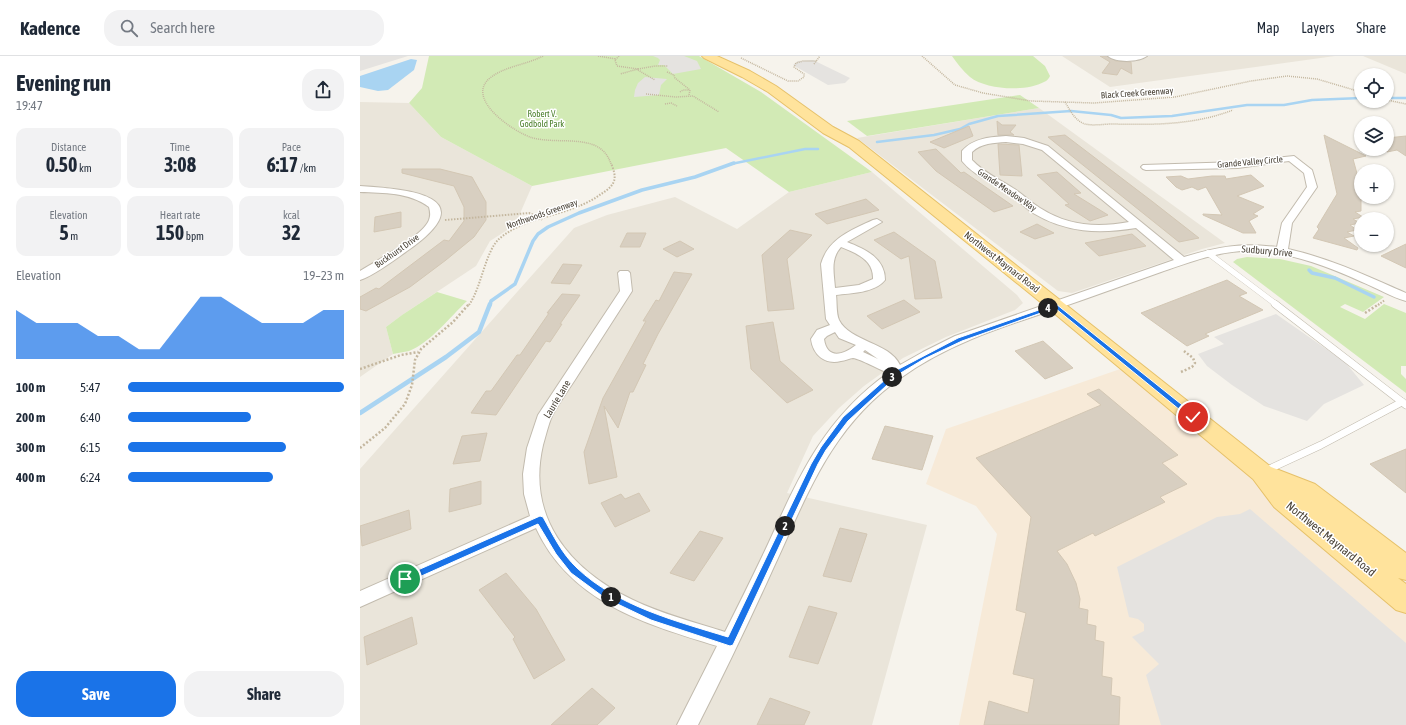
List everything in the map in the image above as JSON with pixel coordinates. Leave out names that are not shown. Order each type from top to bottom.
[{"type":"main road","name":"Northwest Maynard Road","points":[[708,56],[746,74],[772,89],[828,130],[854,144],[1056,305],[1262,473],[1283,500],[1406,600]]},
{"type":"main road","name":"Northwest Maynard Road","points":[[728,56],[789,87],[840,127],[854,144]]},
{"type":"main road","name":"Northwest Maynard Road","points":[[1262,473],[1306,491],[1406,569]]},
{"type":"street","points":[[1112,56],[1118,59],[1143,56]]},
{"type":"street","name":"Grande Meadow Way","points":[[1138,224],[1095,230],[1080,228],[1060,222],[1038,211],[1013,192],[974,167],[966,158],[967,151],[978,143],[997,140],[1015,140],[1039,145],[1052,153],[1138,224],[1182,261]]},
{"type":"street","name":"Grande Valley Circle","points":[[1146,167],[1238,165],[1291,158],[1308,172],[1312,187],[1287,223],[1282,251]]},
{"type":"street","name":"Buckhurst Drive","points":[[360,189],[404,193],[418,196],[434,206],[436,214],[434,221],[424,232],[360,276]]},
{"type":"street","points":[[878,222],[848,236],[828,257],[827,264],[831,292],[832,319],[844,335],[865,344],[892,362],[897,372]]},
{"type":"street","points":[[831,292],[862,288],[879,280],[880,273],[875,264],[862,252],[840,243]]},
{"type":"street","name":"Sudbury Drive","points":[[687,725],[730,642],[823,448],[845,419],[897,372],[960,339],[1182,261],[1208,253],[1233,248],[1259,248],[1282,251],[1329,264],[1406,297]]},
{"type":"street","name":"Laurie Lane","points":[[624,273],[626,291],[546,416],[537,436],[532,462],[531,484],[540,520],[559,552],[574,570],[608,596],[654,618],[730,642]]},
{"type":"street","points":[[837,326],[822,333],[817,339],[818,350],[823,355],[838,358],[853,353],[865,344]]},
{"type":"street","points":[[853,353],[897,372]]},
{"type":"street","points":[[360,599],[540,520]]},
{"type":"lane","points":[[1208,253],[1225,264],[1404,404],[1262,473]]},
{"type":"path","name":"Northwoods Greenway","points":[[418,352],[462,314],[472,300],[479,287],[491,251],[498,239],[515,229],[591,203],[612,185],[614,176],[610,158],[601,148],[590,143],[538,139],[529,136],[500,117],[485,103],[482,93],[483,86],[488,80],[504,72],[538,60],[543,56]]},
{"type":"path","points":[[597,56],[616,59]]},
{"type":"path","points":[[619,56],[615,60],[617,66],[638,70],[655,80]]},
{"type":"path","points":[[738,56],[788,81],[798,81],[804,77],[804,74],[794,67],[796,63],[817,60]]},
{"type":"path","points":[[814,64],[820,56]]},
{"type":"path","name":"Black Creek Greenway","points":[[922,56],[955,85],[984,93],[1031,101],[1094,103],[1175,97],[1251,81],[1287,76],[1317,79],[1354,90]]},
{"type":"path","points":[[620,74],[655,66],[668,66]]},
{"type":"path","points":[[667,72],[674,75],[675,78],[690,90]]},
{"type":"path","points":[[680,92],[683,90],[690,90]]},
{"type":"path","points":[[688,95],[690,90]]},
{"type":"path","points":[[646,94],[676,97],[688,95],[697,97],[719,112]]},
{"type":"path","points":[[676,97],[678,94]]},
{"type":"path","points":[[1394,101],[1406,104]]},
{"type":"path","points":[[665,104],[671,102],[677,106]]},
{"type":"path","points":[[1065,102],[1075,118],[1085,124],[1178,123],[1220,116],[1233,110]]},
{"type":"path","points":[[444,220],[529,213],[539,217],[542,220]]},
{"type":"path","points":[[1365,313],[1388,297]]},
{"type":"path","points":[[1181,372],[1192,367],[1195,363],[1193,358],[1184,351]]},
{"type":"path","points":[[360,369],[401,355],[418,352],[409,395],[399,414],[384,429],[360,448]]},
{"type":"shaded area","points":[[360,56],[408,56],[360,71]]},
{"type":"shaded area","points":[[653,56],[684,56],[697,61],[701,69],[673,74],[664,65],[658,65],[660,60]]},
{"type":"shaded area","points":[[1062,56],[1335,56],[1110,87]]},
{"type":"shaded area","points":[[1363,56],[1406,56],[1406,74]]},
{"type":"shaded area","points":[[813,60],[850,78],[845,83],[828,85],[793,65],[798,61]]},
{"type":"shaded area","points":[[645,77],[667,79],[661,85],[659,95],[634,97],[638,83]]},
{"type":"shaded area","points":[[360,102],[409,103],[441,137],[532,186],[515,225],[490,241],[476,266],[386,327],[393,354],[360,377]]},
{"type":"shaded area","points":[[1039,108],[1225,243],[1202,249],[1072,293],[1058,291],[857,138]]},
{"type":"shaded area","points":[[872,172],[1017,295],[1023,303],[1015,310],[946,337],[903,358],[864,386],[839,408],[813,436],[787,493],[927,525],[872,725],[360,725],[360,469],[574,228],[607,215],[675,197],[737,229],[789,192]]},
{"type":"shaded area","points":[[1276,314],[1345,362],[1364,385],[1324,404],[1307,421],[1264,406],[1207,366],[1198,354],[1224,344],[1214,337]]},
{"type":"shaded area","points":[[1129,366],[1262,473],[1406,582],[1406,725],[959,725],[997,534],[976,506],[926,484],[946,429]]},
{"type":"shaded area","points":[[1250,509],[1406,643],[1406,725],[1161,725],[1146,675],[1159,664],[1132,637],[1144,631],[1144,624],[1138,619],[1129,617],[1117,567],[1217,517],[1240,514]]},
{"type":"green space","name":"Robert V. Godbold Park","points":[[429,56],[699,56],[761,92],[872,172],[789,192],[726,148],[532,186],[441,137],[409,103],[422,88]]},
{"type":"green space","points":[[952,56],[1033,56],[1045,66],[1050,76],[1045,82],[1027,87],[1006,88],[986,85],[970,77]]},
{"type":"green space","points":[[1020,95],[1039,108],[867,136],[847,121]]},
{"type":"green space","points":[[1247,257],[1280,259],[1311,266],[1384,297],[1363,312],[1345,304],[1340,307],[1365,319],[1384,304],[1406,313],[1406,366],[1401,366],[1401,374],[1406,379],[1406,393],[1233,262],[1237,259]]},
{"type":"green space","points":[[437,292],[467,301],[425,342],[409,351],[393,354],[386,327]]},
{"type":"water","points":[[411,59],[417,60],[414,70],[388,90],[378,91],[360,87],[360,76]]},
{"type":"building","points":[[1100,56],[1107,56],[1116,61],[1131,62],[1132,74],[1121,68],[1117,75],[1102,73],[1110,62]]},
{"type":"building","points":[[997,121],[1002,125],[1016,125],[1010,132],[1014,135],[998,135]]},
{"type":"building","points":[[969,126],[973,136],[944,148],[930,142]]},
{"type":"building","points":[[1065,135],[1199,238],[1179,242],[1048,137]]},
{"type":"building","points":[[1324,135],[1354,150],[1354,156],[1366,156],[1353,159],[1354,164],[1354,204],[1361,204],[1361,211],[1354,212],[1354,224],[1350,225],[1354,228],[1354,231],[1347,232],[1354,236],[1344,238],[1354,245],[1354,249],[1313,238],[1319,229],[1317,227],[1337,194]]},
{"type":"building","points":[[1406,136],[1406,156],[1397,150],[1394,151],[1394,137]]},
{"type":"building","points":[[998,144],[1019,145],[1022,176],[1000,175]]},
{"type":"building","points":[[936,149],[961,173],[964,172],[1013,206],[994,212],[936,171],[918,152]]},
{"type":"building","points":[[402,169],[440,169],[472,177],[486,202],[486,220],[474,237],[446,260],[410,287],[366,311],[360,309],[360,297],[376,288],[379,289],[444,240],[449,241],[464,221],[464,207],[454,186],[402,173]]},
{"type":"building","points":[[1057,172],[1081,193],[1074,194],[1108,215],[1090,221],[1065,205],[1069,204],[1037,175]]},
{"type":"building","points":[[1251,175],[1264,186],[1237,196],[1264,207],[1253,214],[1258,216],[1249,221],[1256,233],[1243,233],[1203,215],[1222,215],[1206,187],[1198,190],[1192,187],[1182,190],[1176,187],[1166,177],[1181,176],[1188,179],[1225,176],[1226,179]]},
{"type":"building","points":[[866,199],[879,210],[827,224],[815,214]]},
{"type":"building","points":[[401,212],[401,227],[374,232],[375,217]]},
{"type":"building","points":[[1037,224],[1054,233],[1035,239],[1020,232]]},
{"type":"building","points":[[790,230],[812,235],[787,259],[794,309],[768,311],[762,255]]},
{"type":"building","points":[[894,232],[935,261],[942,298],[915,299],[909,256],[901,259],[874,240]]},
{"type":"building","points":[[627,233],[646,233],[640,247],[620,247]]},
{"type":"building","points":[[1132,234],[1146,246],[1099,256],[1085,243]]},
{"type":"building","points":[[680,241],[694,249],[677,257],[663,249]]},
{"type":"building","points":[[1406,244],[1406,268],[1381,256],[1389,252],[1394,252],[1394,250]]},
{"type":"building","points":[[563,264],[582,265],[570,284],[551,283]]},
{"type":"building","points":[[674,272],[692,274],[643,364],[646,365],[633,392],[630,392],[618,428],[604,406],[617,477],[589,484],[584,452],[603,398],[646,321],[643,321],[656,300],[659,301]]},
{"type":"building","points":[[1227,280],[1247,293],[1239,296],[1263,310],[1205,334],[1209,336],[1187,346],[1141,313]]},
{"type":"building","points":[[562,294],[580,295],[560,324],[562,324],[550,342],[546,341],[496,415],[471,413],[486,391],[491,391],[517,355],[520,355],[549,313],[547,313]]},
{"type":"building","points":[[904,300],[920,312],[882,329],[867,316]]},
{"type":"building","points":[[773,322],[780,361],[813,390],[787,403],[751,369],[746,326]]},
{"type":"building","points":[[1043,341],[1073,368],[1045,379],[1015,351]]},
{"type":"building","points":[[1099,389],[1178,455],[1162,463],[1187,484],[1160,497],[1165,502],[1095,536],[1093,533],[1057,551],[1067,564],[1076,583],[1080,599],[1079,608],[1088,610],[1087,624],[1096,626],[1095,640],[1104,642],[1102,676],[1112,678],[1111,695],[1120,697],[1119,725],[984,725],[989,701],[1028,713],[1034,679],[1013,674],[1026,613],[1016,610],[1031,517],[976,458],[1101,405],[1087,394]]},
{"type":"building","points":[[885,426],[933,436],[922,470],[872,459]]},
{"type":"building","points":[[487,433],[480,461],[453,464],[462,436]]},
{"type":"building","points":[[1406,449],[1406,493],[1370,464]]},
{"type":"building","points":[[481,481],[481,504],[449,512],[450,489]]},
{"type":"building","points":[[639,493],[650,511],[615,527],[601,503],[621,494],[625,499]]},
{"type":"building","points":[[409,510],[411,529],[362,546],[360,526]]},
{"type":"building","points":[[840,528],[867,534],[851,582],[823,576]]},
{"type":"building","points":[[700,531],[723,538],[694,581],[670,573]]},
{"type":"building","points":[[506,573],[536,609],[565,660],[534,679],[513,639],[515,637],[479,590]]},
{"type":"building","points":[[809,606],[837,613],[818,664],[789,657]]},
{"type":"building","points":[[412,617],[417,644],[367,665],[364,637]]},
{"type":"building","points":[[592,688],[615,708],[597,725],[551,725]]},
{"type":"building","points":[[770,698],[810,712],[804,725],[757,725]]},
{"type":"waterway","points":[[877,142],[934,135],[960,129],[969,124],[998,116],[1071,111],[1111,115],[1121,118],[1172,116],[1247,105],[1284,105],[1312,100],[1354,98]]},
{"type":"waterway","points":[[1394,98],[1406,98]]},
{"type":"waterway","points":[[731,164],[805,149],[818,149]]},
{"type":"waterway","points":[[490,305],[491,301],[515,284],[533,241],[538,234],[548,227],[579,213],[642,190],[695,177],[731,164]]},
{"type":"waterway","points":[[1309,270],[1312,273],[1335,278],[1374,297]]},
{"type":"waterway","points":[[360,413],[446,357],[479,332],[490,304]]},
{"type":"route","points":[[405,579],[540,520],[559,552],[574,570],[608,596],[628,607],[654,618],[730,642],[814,464],[823,448],[845,419],[897,372],[944,346],[1056,305],[1193,417]]}]
